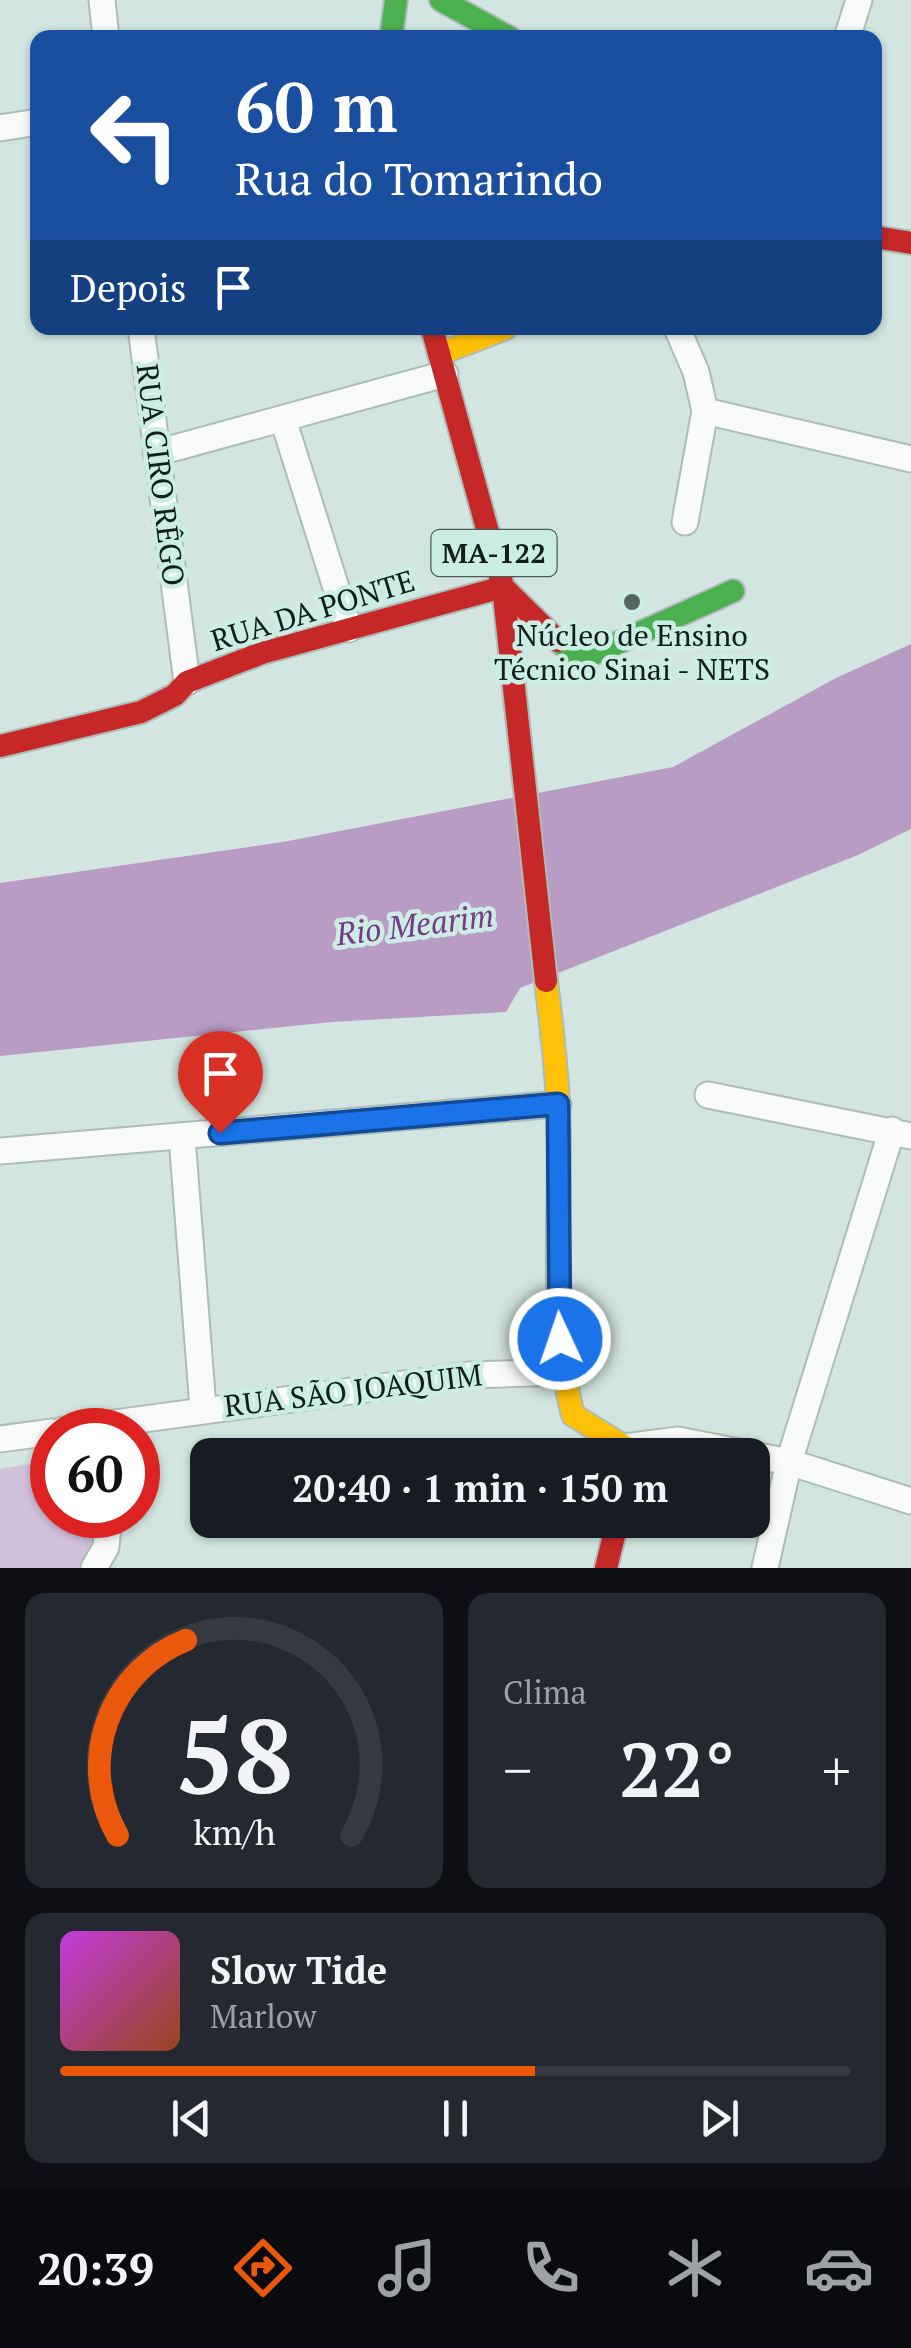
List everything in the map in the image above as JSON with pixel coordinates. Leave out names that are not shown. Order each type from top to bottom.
[{"type":"main road","points":[[392,30],[396,0]]},
{"type":"main road","points":[[442,0],[496,30]]},
{"type":"main road","points":[[882,238],[911,243]]},
{"type":"main road","name":"MA-122","points":[[434,335],[503,587],[558,1104],[557,1306],[562,1372],[573,1415],[608,1438]]},
{"type":"main road","points":[[442,364],[494,335]]},
{"type":"main road","points":[[503,587],[523,599],[562,648],[582,659],[733,591]]},
{"type":"main road","name":"RUA DA PONTE","points":[[0,746],[141,712],[176,695],[186,682],[262,652],[503,587]]},
{"type":"main road","points":[[606,1568],[614,1538]]},
{"type":"main road","points":[[625,1568],[631,1538]]},
{"type":"street","points":[[102,0],[105,30]]},
{"type":"street","points":[[850,30],[858,0]]},
{"type":"street","points":[[0,128],[30,123]]},
{"type":"street","name":"RUA CIRO RÊGO","points":[[142,335],[186,682]]},
{"type":"street","points":[[680,335],[696,372],[705,411],[685,522]]},
{"type":"street","points":[[156,454],[283,419],[442,364]]},
{"type":"street","points":[[705,411],[911,459]]},
{"type":"street","points":[[283,419],[349,629]]},
{"type":"street","points":[[708,1095],[902,1133],[789,1462],[765,1568]]},
{"type":"street","points":[[0,1152],[558,1104]]},
{"type":"street","name":"RUA SÃO JOAQUIM","points":[[182,1136],[204,1408]]},
{"type":"street","name":"RUA SÃO JOAQUIM","points":[[160,1417],[204,1408],[470,1375],[562,1372]]},
{"type":"street","points":[[0,1439],[30,1435]]},
{"type":"street","points":[[770,1458],[911,1500]]},
{"type":"street","points":[[94,1568],[107,1538]]},
{"type":"shaded area","points":[[30,1464],[30,1538],[94,1538],[85,1568],[0,1568],[0,1469]]},
{"type":"water","name":"Rio Mearim","points":[[911,644],[911,829],[858,855],[520,988],[506,1012],[332,1022],[0,1056],[0,883],[283,842],[673,767],[836,678]]},
{"type":"traffic: fast","points":[[392,30],[396,0]]},
{"type":"traffic: fast","points":[[441,0],[495,30]]},
{"type":"traffic: fast","points":[[558,641],[582,659],[733,591]]},
{"type":"traffic: slow","points":[[439,354],[488,335]]},
{"type":"traffic: slow","points":[[546,981],[558,1103],[558,1299],[565,1376],[573,1415],[610,1438]]},
{"type":"traffic: jam","points":[[882,238],[911,243]]},
{"type":"traffic: jam","points":[[434,335],[503,587],[546,981]]},
{"type":"traffic: jam","points":[[0,746],[141,712],[175,695],[187,682],[262,653],[503,587],[558,641]]},
{"type":"traffic: jam","points":[[606,1568],[614,1538]]},
{"type":"place","name":"Núcleo de Ensino Técnico Sinai - NETS","points":[[632,602]]},
{"type":"route","points":[[220,1133],[558,1104],[560,1339]]}]
